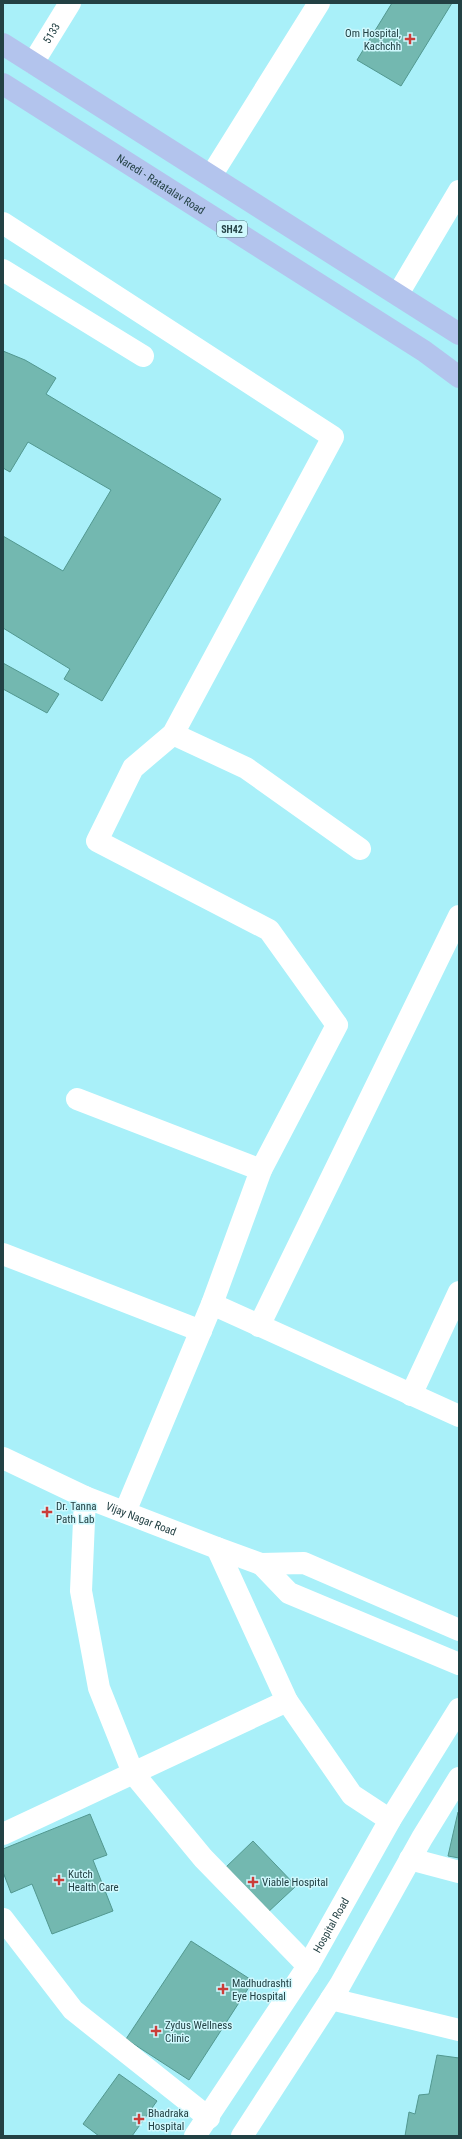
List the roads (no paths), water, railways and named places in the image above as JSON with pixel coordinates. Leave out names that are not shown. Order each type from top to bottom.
[{"type":"main road","points":[[3,44],[459,334]]},
{"type":"main road","name":"Naredi - Ratatalav Road","points":[[3,84],[424,351],[459,377]]},
{"type":"street","name":"5133","points":[[34,64],[70,3]]},
{"type":"street","points":[[211,176],[319,3]]},
{"type":"street","points":[[398,294],[459,191]]},
{"type":"street","points":[[3,223],[333,437],[173,734],[133,768],[97,841],[269,930],[337,1024],[261,1170],[201,1332],[125,1512]]},
{"type":"street","points":[[3,270],[143,356]]},
{"type":"street","points":[[173,734],[246,768],[360,849]]},
{"type":"street","points":[[259,1326],[459,916]]},
{"type":"street","points":[[77,1099],[261,1170]]},
{"type":"street","points":[[3,1254],[201,1332]]},
{"type":"street","points":[[412,1395],[459,1292]]},
{"type":"street","points":[[212,1304],[459,1416]]},
{"type":"street","name":"Vijay Nagar Road","points":[[3,1458],[85,1497],[217,1548],[261,1564],[304,1563],[459,1630]]},
{"type":"street","points":[[85,1497],[80,1591],[99,1688],[133,1773],[203,1858],[308,1966]]},
{"type":"street","points":[[217,1548],[287,1701],[352,1795],[390,1820]]},
{"type":"street","name":"Vijay Nagar Road","points":[[261,1564],[289,1593],[459,1665]]},
{"type":"street","points":[[459,1660],[459,1665]]},
{"type":"street","points":[[3,1834],[287,1701]]},
{"type":"street","name":"Hospital Road","points":[[195,2136],[209,2118],[308,1966],[390,1820],[459,1709]]},
{"type":"street","points":[[246,2135],[331,1999],[410,1859],[459,1778]]},
{"type":"street","points":[[410,1859],[459,1872]]},
{"type":"street","points":[[3,1920],[73,2010],[209,2118]]},
{"type":"street","points":[[331,1999],[459,2030]]},
{"type":"place","name":"Om Hospital, Kachchh","points":[[410,39]]},
{"type":"place","name":"Dr. Tanna Path Lab","points":[[47,1512]]},
{"type":"place","name":"Kutch Health Care","points":[[59,1880]]},
{"type":"place","name":"Viable Hospital","points":[[253,1882]]},
{"type":"place","name":"Madhudrashti Eye Hospital","points":[[223,1989]]},
{"type":"place","name":"Zydus Wellness Clinic","points":[[156,2031]]},
{"type":"place","name":"Bhadraka Hospital","points":[[139,2119]]}]
